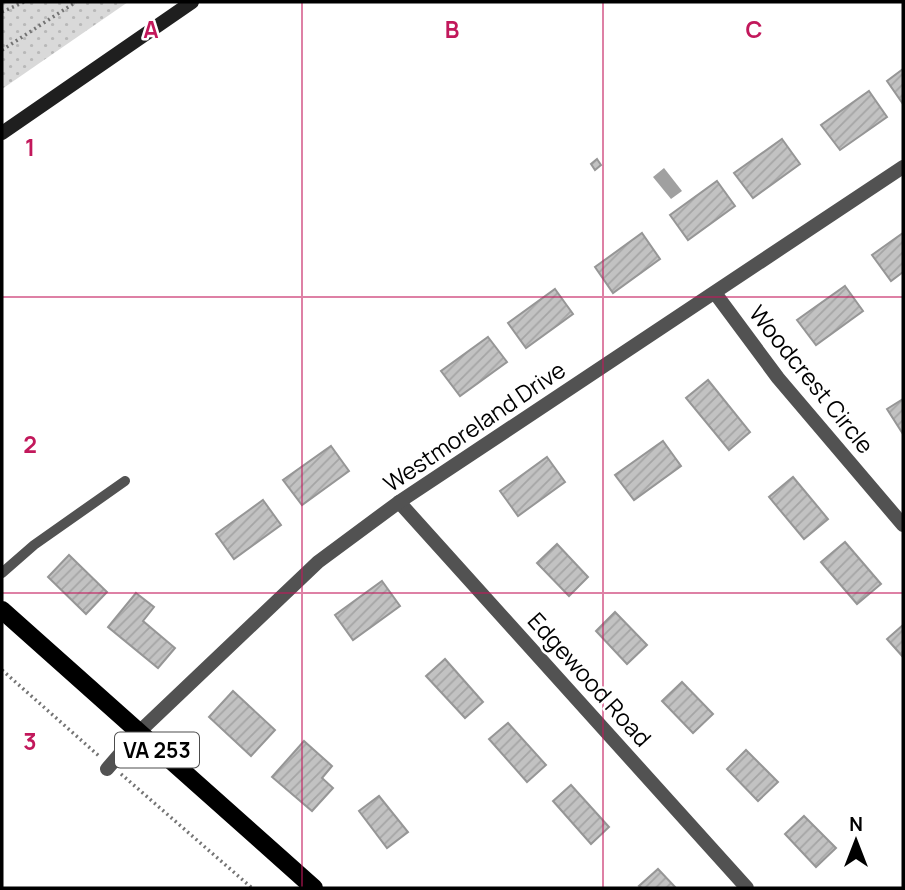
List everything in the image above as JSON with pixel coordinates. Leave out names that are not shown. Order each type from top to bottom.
[{"type":"main road","points":[[2,133],[192,2]]},
{"type":"main road","name":"VA 253","points":[[2,610],[314,888]]},
{"type":"street","name":"Westmoreland Drive","points":[[107,769],[138,733],[318,562],[399,502],[903,167]]},
{"type":"street","name":"Woodcrest Circle","points":[[715,293],[778,378],[903,525]]},
{"type":"street","name":"Edgewood Road","points":[[399,502],[747,888]]},
{"type":"lane","points":[[2,573],[34,545],[125,481]]},
{"type":"path","points":[[2,12],[24,2]]},
{"type":"path","points":[[2,50],[76,2]]},
{"type":"path","points":[[2,670],[94,751]]},
{"type":"path","points":[[128,780],[251,888]]},
{"type":"shaded area","points":[[2,2],[128,2],[2,89]]},
{"type":"shaded area","points":[[664,168],[682,191],[671,199],[653,177]]},
{"type":"building","points":[[903,69],[903,104],[887,81]]},
{"type":"building","points":[[869,91],[887,117],[840,150],[821,125]]},
{"type":"building","points":[[782,139],[800,164],[753,198],[734,173]]},
{"type":"building","points":[[597,159],[601,165],[595,170],[591,164]]},
{"type":"building","points":[[717,181],[735,206],[688,240],[670,215]]},
{"type":"building","points":[[642,233],[660,259],[613,293],[595,267]]},
{"type":"building","points":[[903,233],[903,272],[891,281],[872,255]]},
{"type":"building","points":[[845,286],[863,311],[816,345],[797,320]]},
{"type":"building","points":[[555,289],[573,314],[526,348],[508,323]]},
{"type":"building","points":[[488,337],[507,362],[460,396],[441,371]]},
{"type":"building","points":[[708,380],[750,432],[729,450],[686,398]]},
{"type":"building","points":[[903,399],[903,434],[887,409]]},
{"type":"building","points":[[663,441],[681,466],[634,500],[615,475]]},
{"type":"building","points":[[331,446],[349,471],[302,505],[283,480]]},
{"type":"building","points":[[547,457],[565,482],[518,516],[500,491]]},
{"type":"building","points":[[793,477],[828,519],[804,539],[769,497]]},
{"type":"building","points":[[263,500],[281,525],[234,559],[216,534]]},
{"type":"building","points":[[845,542],[881,584],[857,604],[821,562]]},
{"type":"building","points":[[557,544],[588,577],[569,596],[537,563]]},
{"type":"building","points":[[69,555],[107,592],[86,614],[48,577]]},
{"type":"building","points":[[382,581],[400,606],[353,640],[335,615]]},
{"type":"building","points":[[136,593],[154,607],[143,621],[175,648],[158,668],[108,627]]},
{"type":"building","points":[[615,612],[647,645],[627,664],[596,631]]},
{"type":"building","points":[[903,625],[903,657],[887,639]]},
{"type":"building","points":[[445,659],[483,702],[465,718],[426,676]]},
{"type":"building","points":[[682,682],[713,714],[693,733],[662,701]]},
{"type":"building","points":[[233,691],[275,730],[251,756],[209,717]]},
{"type":"building","points":[[508,723],[546,765],[527,782],[489,739]]},
{"type":"building","points":[[304,741],[332,766],[322,778],[333,788],[312,811],[272,777]]},
{"type":"building","points":[[746,750],[778,782],[758,801],[727,769]]},
{"type":"building","points":[[571,785],[609,827],[591,844],[553,801]]},
{"type":"building","points":[[379,796],[408,832],[387,848],[359,811]]},
{"type":"building","points":[[804,816],[836,848],[816,867],[785,834]]},
{"type":"building","points":[[658,869],[676,888],[639,886]]}]
